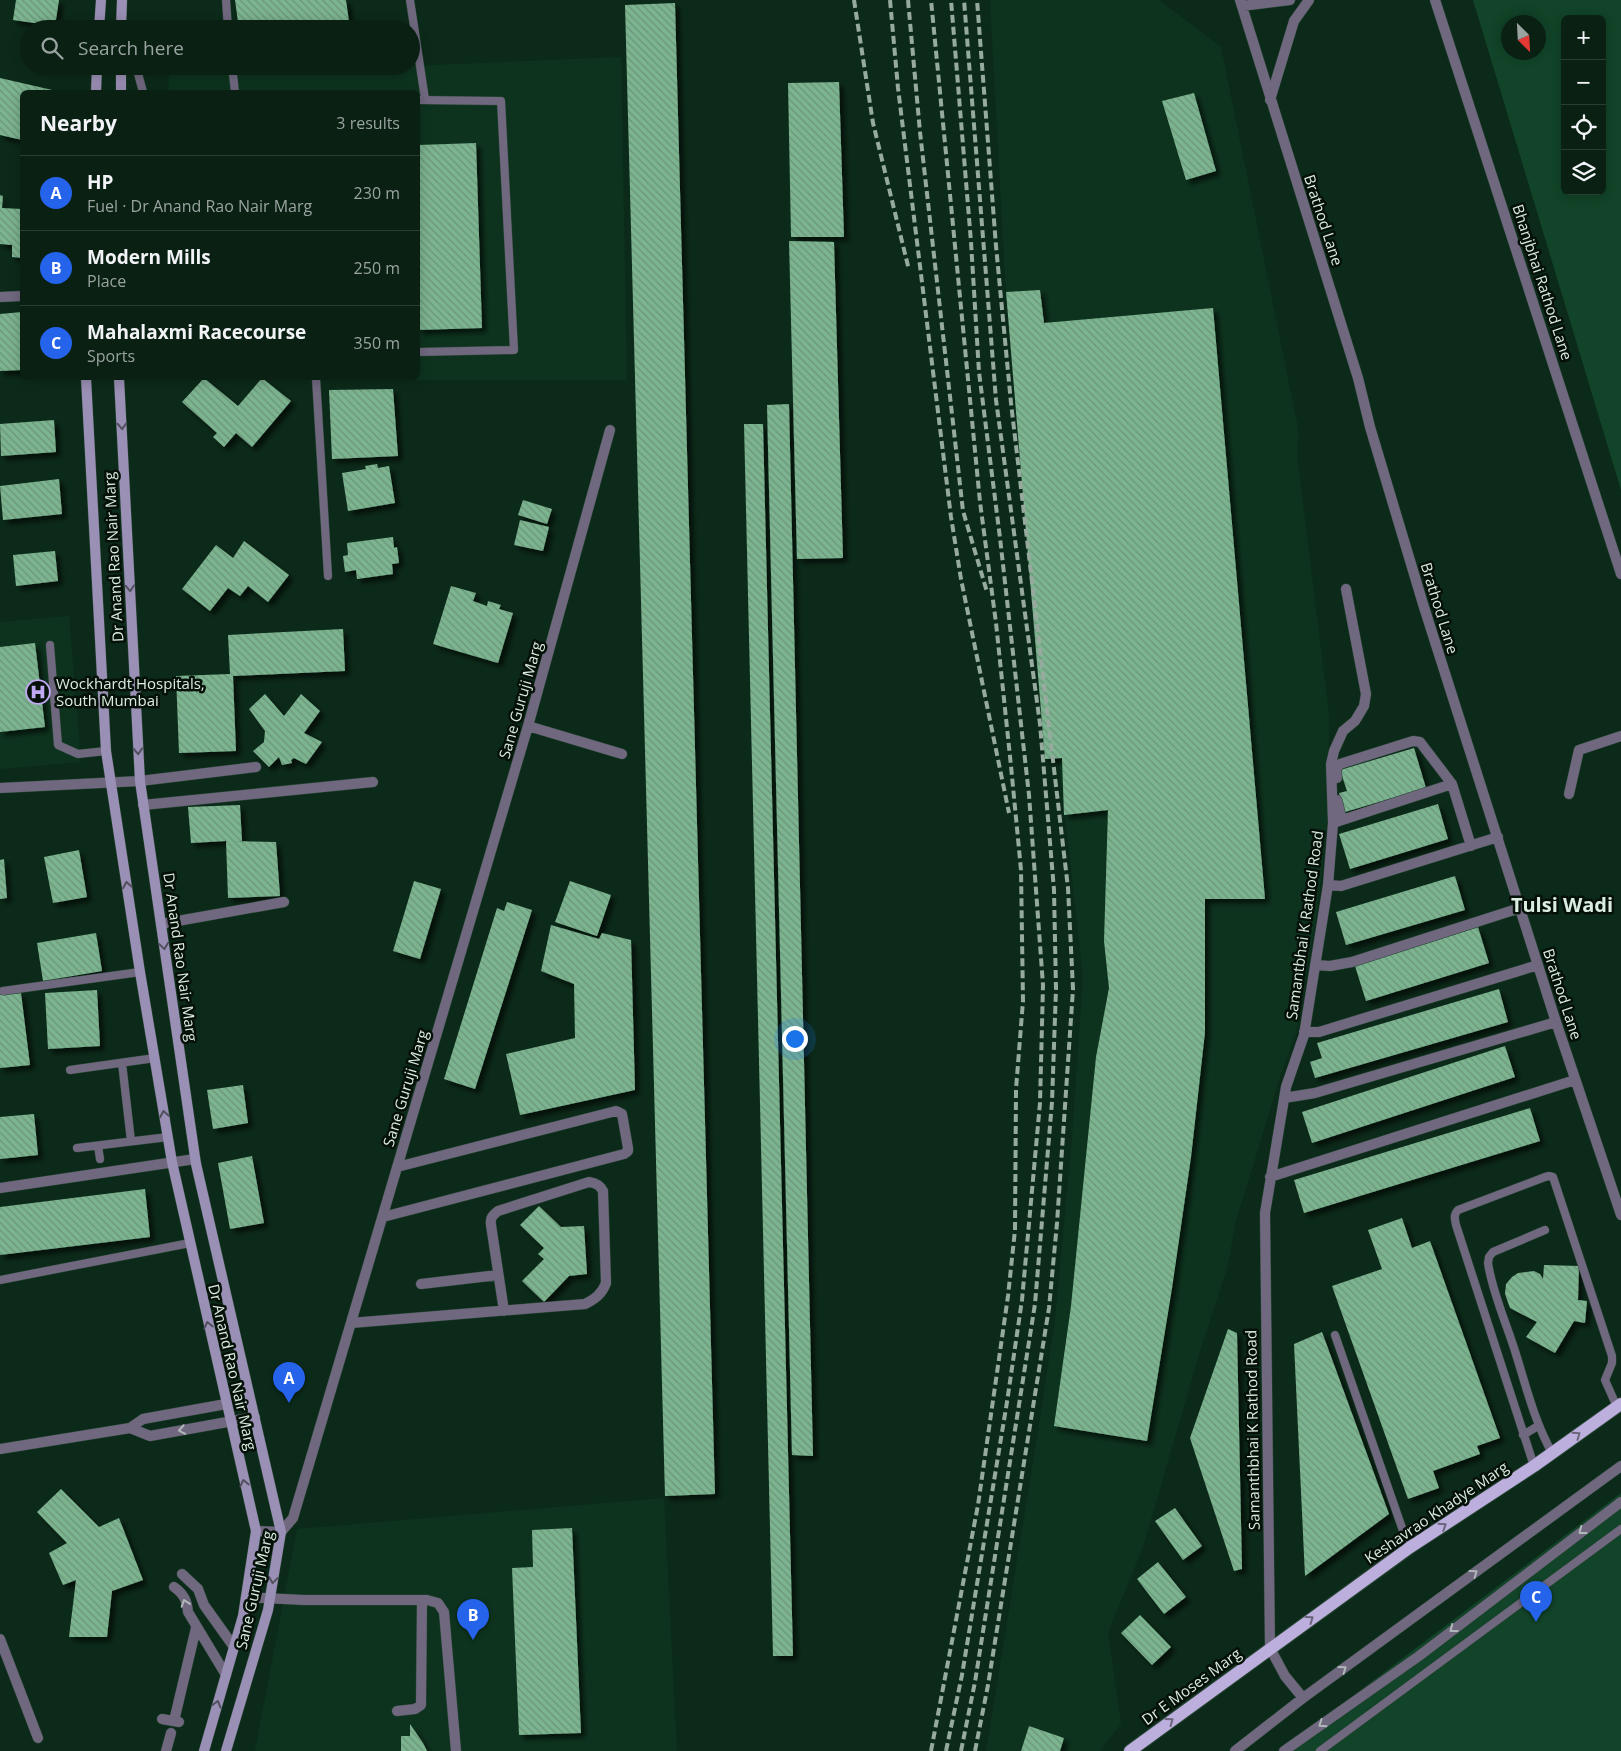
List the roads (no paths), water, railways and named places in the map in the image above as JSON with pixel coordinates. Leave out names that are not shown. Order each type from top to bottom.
[{"type":"main road","points":[[100,20],[101,0]]},
{"type":"main road","points":[[121,4],[121,20]]},
{"type":"main road","points":[[96,90],[97,75]]},
{"type":"main road","points":[[121,75],[121,90]]},
{"type":"main road","name":"Dr Anand Rao Nair Marg","points":[[86,380],[106,750],[140,972],[172,1162],[256,1531]]},
{"type":"main road","name":"Dr Anand Rao Nair Marg","points":[[119,380],[140,780],[143,805],[195,1159],[281,1532]]},
{"type":"main road","name":"Keshavrao Khadye Marg","points":[[1270,1648],[1409,1548],[1534,1466],[1619,1406]]},
{"type":"main road","name":"Sane Guruji Marg","points":[[204,1751],[234,1647],[246,1597],[256,1531]]},
{"type":"main road","name":"Sane Guruji Marg","points":[[226,1751],[271,1599],[281,1532]]},
{"type":"main road","name":"Dr E Moses Marg","points":[[1130,1750],[1270,1648]]},
{"type":"street","points":[[1241,3],[1290,0]]},
{"type":"street","points":[[1270,100],[1294,21],[1308,0]]},
{"type":"street","name":"Bhanjbhai Rathod Lane","points":[[1436,0],[1621,574]]},
{"type":"street","name":"Brathod Lane","points":[[1241,3],[1358,378],[1370,427],[1423,604],[1556,1022],[1621,1215]]},
{"type":"street","points":[[0,297],[20,296]]},
{"type":"street","name":"Sane Guruji Marg","points":[[281,1532],[293,1518],[383,1217],[528,726],[610,430]]},
{"type":"street","name":"Samantbhai K Rathod Road","points":[[1265,1213],[1284,1098],[1304,1032],[1328,885],[1337,822],[1331,764],[1334,751],[1343,731],[1355,721],[1364,706],[1366,694],[1346,589]]},
{"type":"street","points":[[528,726],[622,754]]},
{"type":"street","points":[[1569,794],[1579,750],[1621,736]]},
{"type":"street","points":[[1452,784],[1337,822],[1336,769],[1340,764],[1413,741],[1420,742],[1452,784],[1471,846]]},
{"type":"street","points":[[0,788],[140,780],[256,767]]},
{"type":"street","points":[[143,805],[372,782]]},
{"type":"street","points":[[1328,885],[1341,886],[1498,836]]},
{"type":"street","points":[[161,924],[284,902]]},
{"type":"street","points":[[1315,965],[1330,966],[1352,962],[1520,908]]},
{"type":"street","points":[[1304,1032],[1327,1030],[1538,965]]},
{"type":"street","points":[[1284,1098],[1315,1093],[1556,1022]]},
{"type":"street","points":[[1270,1177],[1575,1080]]},
{"type":"street","points":[[383,1217],[624,1154],[628,1151],[628,1148],[622,1114],[616,1111],[397,1167]]},
{"type":"street","points":[[0,1188],[195,1159]]},
{"type":"street","points":[[351,1324],[504,1311],[585,1304],[595,1299],[603,1291],[606,1283],[603,1191],[601,1186],[589,1182],[498,1211],[493,1215],[490,1219],[504,1311]]},
{"type":"street","name":"Samanthbhai K Rathod Road","points":[[1265,1213],[1270,1648]]},
{"type":"street","points":[[421,1284],[498,1275]]},
{"type":"street","points":[[0,1449],[130,1428],[143,1419],[226,1404]]},
{"type":"street","points":[[130,1428],[150,1436],[255,1417]]},
{"type":"street","points":[[1235,1751],[1303,1698],[1621,1466]]},
{"type":"street","points":[[1284,1751],[1418,1656],[1621,1502]]},
{"type":"street","points":[[256,1531],[281,1532]]},
{"type":"street","points":[[182,1574],[198,1589],[204,1605],[234,1647]]},
{"type":"street","points":[[174,1587],[186,1601],[188,1612],[196,1628],[226,1675]]},
{"type":"street","points":[[246,1597],[271,1599],[422,1600],[438,1603],[444,1612],[456,1751]]},
{"type":"street","points":[[398,1711],[415,1709],[421,1705],[422,1600]]},
{"type":"street","points":[[162,1719],[177,1722],[196,1628]]},
{"type":"street","points":[[0,1639],[38,1738]]},
{"type":"street","points":[[1270,1648],[1285,1676],[1303,1698]]},
{"type":"street","points":[[166,1751],[171,1733]]},
{"type":"lane","points":[[226,0],[227,20]]},
{"type":"lane","points":[[410,0],[412,20]]},
{"type":"lane","points":[[121,4],[124,20]]},
{"type":"lane","points":[[138,75],[142,90]]},
{"type":"lane","points":[[233,75],[235,90]]},
{"type":"lane","points":[[418,75],[420,90]]},
{"type":"lane","points":[[420,352],[514,350],[502,101],[421,100]]},
{"type":"lane","points":[[316,380],[328,576]]},
{"type":"lane","points":[[50,644],[58,745],[78,754],[106,750]]},
{"type":"lane","points":[[3,991],[140,972]]},
{"type":"lane","points":[[70,1070],[155,1058]]},
{"type":"lane","points":[[122,1063],[131,1142]]},
{"type":"lane","points":[[77,1148],[168,1137]]},
{"type":"lane","points":[[98,1146],[100,1159]]},
{"type":"lane","points":[[1534,1466],[1522,1435],[1454,1218],[1458,1210],[1545,1176],[1555,1180],[1612,1356],[1612,1363],[1605,1380],[1619,1406]]},
{"type":"lane","points":[[1546,1230],[1493,1252],[1488,1257],[1488,1263],[1538,1426],[1552,1452]]},
{"type":"lane","points":[[0,1280],[190,1243]]},
{"type":"lane","points":[[1335,1335],[1409,1548]]},
{"type":"lane","points":[[1522,1435],[1538,1426]]},
{"type":"lane","points":[[1320,1751],[1621,1530]]},
{"type":"railway","points":[[854,0],[873,123],[909,270]]},
{"type":"railway","points":[[890,0],[898,88],[951,517],[961,579],[1009,813]]},
{"type":"railway","points":[[908,0],[920,132],[963,511],[987,592]]},
{"type":"railway","points":[[931,0],[980,502],[996,623],[1021,870],[1023,1001],[1016,1089],[1015,1230],[1008,1296],[978,1505],[931,1751]]},
{"type":"railway","points":[[946,1751],[962,1675],[1022,1300],[1040,1103],[1043,985],[1029,795],[979,372],[971,242],[951,0]]},
{"type":"railway","points":[[961,1751],[975,1682],[1035,1304],[1052,1102],[1056,989],[1054,890],[1040,724],[996,400],[964,0]]},
{"type":"railway","points":[[975,1751],[988,1685],[1049,1308],[1057,1223],[1073,989],[1068,888],[1011,403],[996,246],[977,0]]},
{"type":"place","name":"Wockhardt Hospitals, South Mumbai","points":[[38,692]]},
{"type":"place","name":"HP","points":[[289,1403]]},
{"type":"place","name":"Mahalaxmi Racecourse","points":[[1536,1622]]},
{"type":"place","name":"Modern Mills","points":[[473,1640]]},
{"type":"district","name":"Tulsi Wadi","points":[[1562,904]]}]
